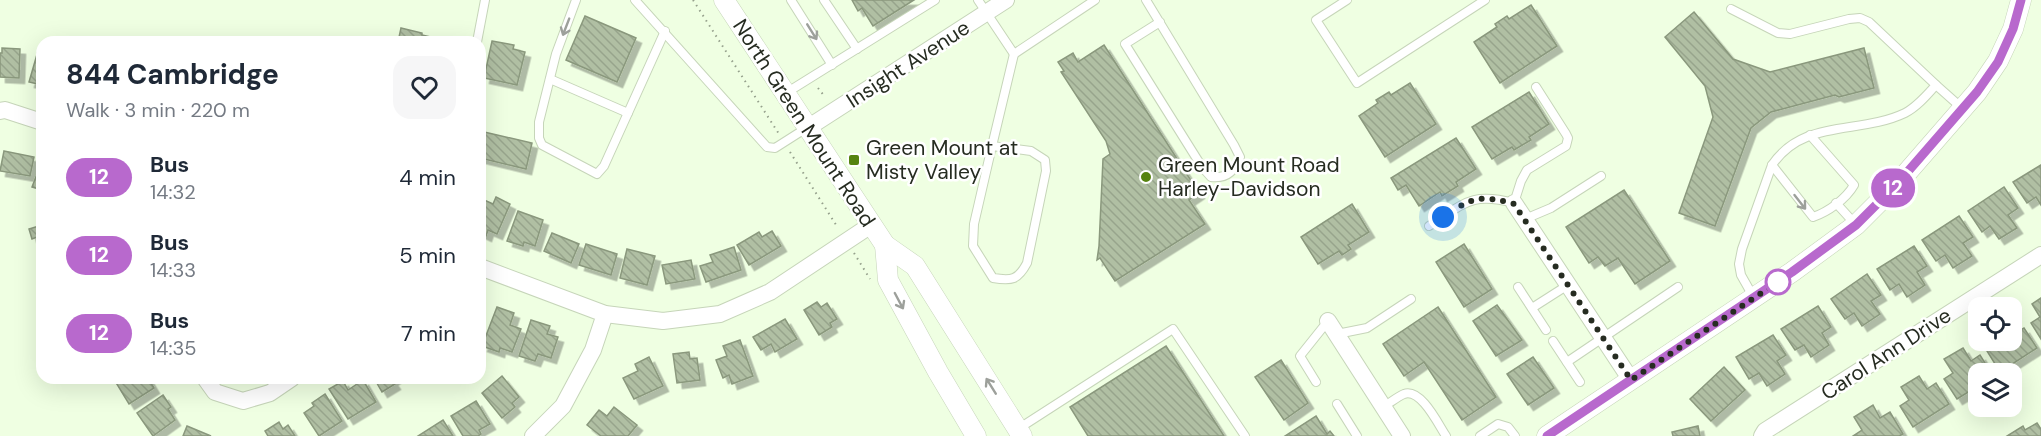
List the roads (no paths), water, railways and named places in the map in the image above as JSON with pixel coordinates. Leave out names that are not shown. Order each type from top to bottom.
[{"type":"street","name":"North Green Mount Road","points":[[724,0],[885,245],[915,266],[1020,433]]},
{"type":"street","name":"Insight Avenue","points":[[809,127],[982,6],[1006,0]]},
{"type":"street","points":[[1546,436],[1754,298],[1844,236],[1856,225],[1897,184],[1977,92],[1998,62],[2013,29],[2020,0]]},
{"type":"street","points":[[0,111],[5,110],[36,120]]},
{"type":"street","points":[[1514,204],[1631,380]]},
{"type":"street","points":[[486,269],[605,314],[663,321],[720,314],[770,292],[871,225]]},
{"type":"street","name":"North Green Mount Road","points":[[885,245],[888,280],[976,436]]},
{"type":"street","name":"Carol Ann Drive","points":[[1762,436],[1765,431],[2041,255]]},
{"type":"street","points":[[533,436],[563,406],[593,350],[605,314]]},
{"type":"street","points":[[1332,328],[1383,407],[1397,434]]},
{"type":"street","points":[[209,384],[215,392],[243,401],[270,393],[283,384]]},
{"type":"lane","points":[[478,36],[485,0]]},
{"type":"lane","points":[[576,0],[556,54],[539,122],[540,142],[594,173],[600,172],[604,166],[664,31]]},
{"type":"lane","points":[[635,0],[766,147],[775,148],[809,127]]},
{"type":"lane","points":[[791,0],[832,65]]},
{"type":"lane","points":[[824,0],[857,49]]},
{"type":"lane","points":[[786,94],[935,0]]},
{"type":"lane","points":[[992,146],[1031,150],[1045,160],[1046,171],[1027,263],[1020,276],[1010,280],[993,278],[973,246],[974,224],[992,146],[1014,54],[1095,0]]},
{"type":"lane","points":[[1146,0],[1160,22],[1240,157],[1238,165],[1232,172],[1219,178],[1211,177],[1202,167],[1125,45],[1160,22]]},
{"type":"lane","points":[[1347,0],[1316,20],[1357,83],[1485,0]]},
{"type":"lane","points":[[982,6],[1014,54]]},
{"type":"lane","points":[[1731,9],[1778,33],[1790,34],[1860,18],[1869,22],[1963,109]]},
{"type":"lane","points":[[550,79],[628,113]]},
{"type":"lane","points":[[1754,298],[1741,275],[1739,264],[1742,249],[1772,165],[1778,155],[1796,140],[1810,135],[1880,122],[1906,113],[1918,105],[1936,86]]},
{"type":"lane","points":[[1429,226],[1470,200],[1493,198],[1514,204],[1527,170],[1566,146],[1568,142],[1566,134],[1536,87]]},
{"type":"lane","points":[[1772,165],[1813,217],[1821,214],[1850,192],[1854,185],[1810,135]]},
{"type":"lane","points":[[1525,219],[1551,208],[1601,176]]},
{"type":"lane","points":[[1836,203],[1856,225]]},
{"type":"lane","points":[[1532,308],[1568,285]]},
{"type":"lane","points":[[1518,287],[1546,330]]},
{"type":"lane","points":[[1567,362],[1678,287]]},
{"type":"lane","points":[[1316,382],[1300,356],[1332,328],[1367,328],[1411,299]]},
{"type":"lane","points":[[1020,433],[1173,329],[1245,436]]},
{"type":"lane","points":[[1553,341],[1581,382]]},
{"type":"lane","points":[[1383,407],[1405,394],[1413,394],[1420,398],[1446,436]]},
{"type":"lane","points":[[1337,404],[1357,436]]},
{"type":"lane","points":[[1480,436],[1498,424],[1508,427],[1515,436]]},
{"type":"place","name":"Green Mount at Misty Valley","points":[[854,160]]},
{"type":"place","name":"Green Mount Road Harley-Davidson","points":[[1146,177]]}]
